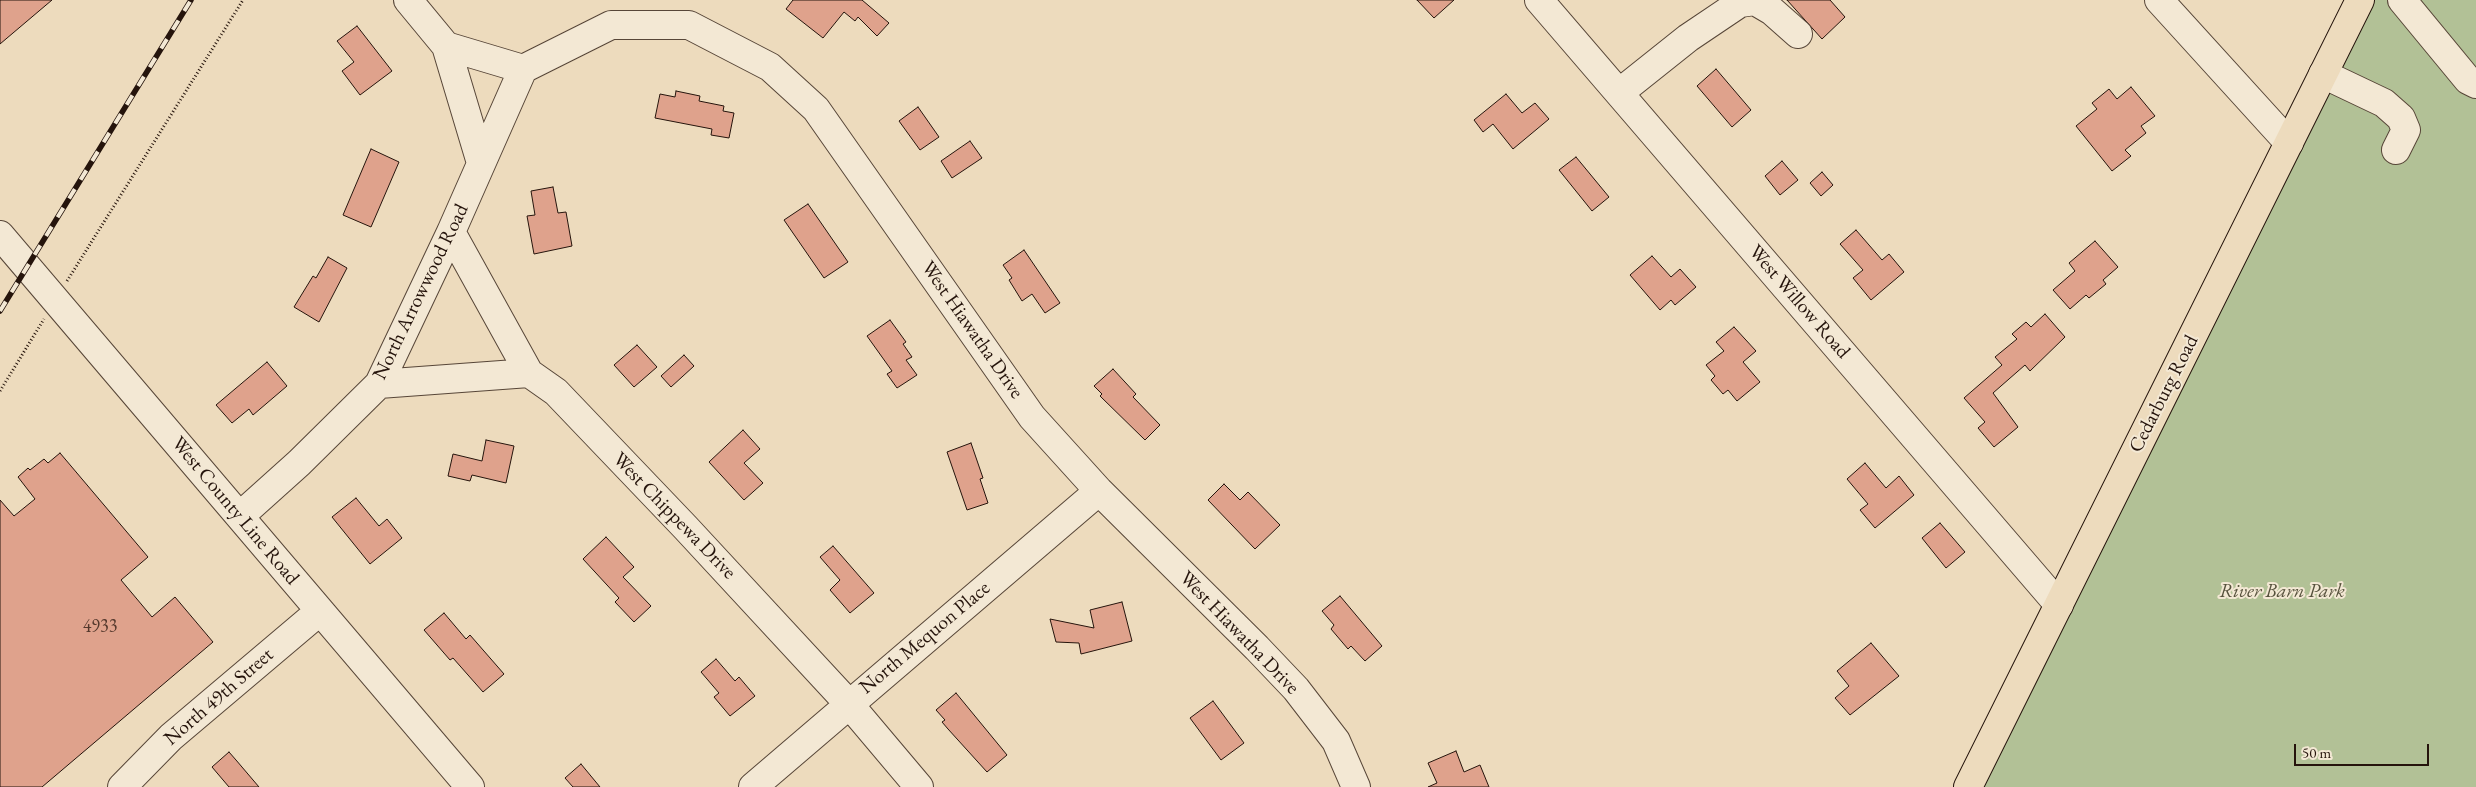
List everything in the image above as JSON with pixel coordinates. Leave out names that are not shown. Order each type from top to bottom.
[{"type":"main road","name":"Cedarburg Road","points":[[1968,787],[2360,0]]},
{"type":"street","points":[[408,0],[446,46],[481,163]]},
{"type":"street","name":"West Willow Road","points":[[1539,0],[2060,604]]},
{"type":"street","points":[[2159,0],[2290,143]]},
{"type":"street","points":[[2402,0],[2468,80],[2476,84]]},
{"type":"street","points":[[1619,93],[1688,38],[1740,3],[1755,1],[1772,11],[1798,34]]},
{"type":"street","name":"West Hiawatha Drive","points":[[523,69],[611,25],[689,25],[770,66],[816,109],[1032,417],[1099,491],[1296,689],[1336,741],[1356,787]]},
{"type":"street","points":[[446,46],[523,69],[481,163]]},
{"type":"street","points":[[2323,74],[2384,103],[2401,118],[2406,130],[2396,150]]},
{"type":"street","name":"North Arrowwood Road","points":[[240,516],[299,463],[379,384],[451,232],[481,163]]},
{"type":"street","name":"West Chippewa Drive","points":[[451,232],[529,373],[556,392],[686,528],[849,704],[918,787]]},
{"type":"street","name":"West County Line Road","points":[[0,235],[470,787]]},
{"type":"street","points":[[379,384],[529,373]]},
{"type":"street","name":"North Mequon Place","points":[[753,787],[1099,491]]},
{"type":"street","name":"North 49th Street","points":[[122,787],[170,737],[320,610]]},
{"type":"path","points":[[62,289],[243,0]]},
{"type":"path","points":[[0,391],[44,318]]},
{"type":"green space","name":"River Barn Park","points":[[2359,0],[2476,0],[2476,787],[1968,787]]},
{"type":"building","points":[[0,0],[52,0],[0,44]]},
{"type":"building","points":[[793,0],[862,0],[889,23],[877,36],[858,17],[855,21],[844,12],[823,38],[786,9]]},
{"type":"building","points":[[1417,0],[1454,0],[1434,18]]},
{"type":"building","points":[[1787,0],[1830,0],[1845,17],[1822,39]]},
{"type":"building","points":[[357,26],[392,71],[360,95],[342,71],[354,62],[337,41]]},
{"type":"building","points":[[1716,69],[1751,110],[1732,127],[1697,86]]},
{"type":"building","points":[[2131,87],[2155,116],[2141,126],[2146,133],[2125,150],[2131,156],[2112,171],[2076,126],[2097,109],[2092,103],[2109,89],[2117,99]]},
{"type":"building","points":[[676,91],[700,96],[699,101],[724,106],[723,111],[734,113],[729,138],[711,135],[712,129],[655,118],[660,94],[675,97]]},
{"type":"building","points":[[1506,94],[1522,113],[1535,103],[1549,119],[1513,149],[1493,124],[1483,132],[1474,120]]},
{"type":"building","points":[[918,107],[939,137],[920,150],[899,121]]},
{"type":"building","points":[[970,141],[982,158],[952,178],[941,161]]},
{"type":"building","points":[[371,149],[399,162],[371,227],[343,215]]},
{"type":"building","points":[[1576,157],[1609,197],[1592,211],[1559,170]]},
{"type":"building","points":[[1782,161],[1798,180],[1780,195],[1765,176]]},
{"type":"building","points":[[1822,172],[1833,185],[1821,196],[1810,183]]},
{"type":"building","points":[[553,187],[558,213],[566,212],[572,246],[534,254],[527,216],[535,215],[531,191]]},
{"type":"building","points":[[808,204],[848,262],[824,278],[784,220]]},
{"type":"building","points":[[1856,230],[1882,260],[1889,254],[1904,272],[1871,300],[1853,278],[1863,270],[1840,244]]},
{"type":"building","points":[[2095,241],[2118,267],[2103,280],[2106,284],[2089,298],[2086,295],[2070,309],[2053,290],[2075,271],[2069,263]]},
{"type":"building","points":[[1024,250],[1060,303],[1045,313],[1032,294],[1022,301],[1009,280],[1012,278],[1003,265]]},
{"type":"building","points":[[1652,256],[1671,277],[1680,269],[1696,287],[1675,305],[1671,300],[1660,310],[1630,275]]},
{"type":"building","points":[[328,257],[347,268],[319,322],[294,307],[313,276],[316,278]]},
{"type":"building","points":[[2045,314],[2065,337],[2030,371],[2025,365],[1993,393],[2018,427],[1994,447],[1978,428],[1985,422],[1964,398],[2002,365],[1995,357],[2017,339],[2012,334],[2026,322],[2031,327]]},
{"type":"building","points":[[890,320],[906,342],[903,344],[912,357],[906,360],[917,375],[897,388],[887,374],[892,371],[867,336]]},
{"type":"building","points":[[1734,327],[1756,351],[1743,362],[1760,382],[1737,401],[1728,390],[1723,394],[1711,380],[1715,376],[1706,365],[1724,351],[1716,342]]},
{"type":"building","points":[[637,345],[657,367],[634,387],[614,365]]},
{"type":"building","points":[[684,355],[694,366],[671,387],[661,376]]},
{"type":"building","points":[[267,362],[287,386],[253,415],[249,409],[232,423],[216,405]]},
{"type":"building","points":[[1113,369],[1136,394],[1133,397],[1160,425],[1145,440],[1100,396],[1102,394],[1094,386]]},
{"type":"building","points":[[743,430],[760,449],[744,463],[763,483],[744,500],[709,462]]},
{"type":"building","points":[[486,440],[514,446],[506,483],[472,475],[470,481],[448,476],[453,454],[482,461]]},
{"type":"building","points":[[971,443],[983,478],[980,479],[988,503],[967,510],[947,452]]},
{"type":"building","points":[[60,453],[148,557],[121,580],[152,617],[175,597],[213,642],[42,787],[0,787],[0,500],[14,516],[35,499],[18,477],[28,468],[30,470],[44,459],[48,463]]},
{"type":"building","points":[[1865,463],[1886,488],[1899,476],[1914,495],[1875,528],[1860,510],[1868,504],[1847,479]]},
{"type":"building","points":[[1224,484],[1240,500],[1248,492],[1280,525],[1255,549],[1208,500]]},
{"type":"building","points":[[356,498],[379,526],[387,519],[402,538],[370,564],[332,517]]},
{"type":"building","points":[[1940,523],[1965,552],[1946,568],[1922,538]]},
{"type":"building","points":[[606,537],[634,567],[623,577],[651,606],[634,622],[615,602],[619,598],[583,559]]},
{"type":"building","points":[[833,546],[874,593],[850,613],[830,590],[840,580],[820,557]]},
{"type":"building","points":[[1340,596],[1382,646],[1365,661],[1351,646],[1348,649],[1331,629],[1334,625],[1322,611]]},
{"type":"building","points":[[1122,602],[1132,641],[1081,654],[1079,643],[1056,642],[1050,619],[1094,628],[1090,610]]},
{"type":"building","points":[[444,613],[466,639],[470,635],[504,674],[483,692],[453,658],[450,660],[424,630]]},
{"type":"building","points":[[1871,643],[1899,676],[1850,715],[1835,698],[1849,686],[1837,671]]},
{"type":"building","points":[[716,659],[735,681],[739,677],[755,696],[730,716],[714,697],[719,693],[701,672]]},
{"type":"building","points":[[956,693],[1007,755],[987,772],[942,722],[945,720],[936,710]]},
{"type":"building","points":[[1213,701],[1244,743],[1221,760],[1190,718]]},
{"type":"building","points":[[1456,751],[1464,772],[1480,765],[1489,787],[1428,787],[1437,783],[1428,763]]},
{"type":"building","points":[[229,752],[259,787],[229,787],[212,767]]},
{"type":"building","points":[[581,764],[600,787],[573,787],[565,778]]},
{"type":"railway","points":[[0,311],[191,0]]}]
